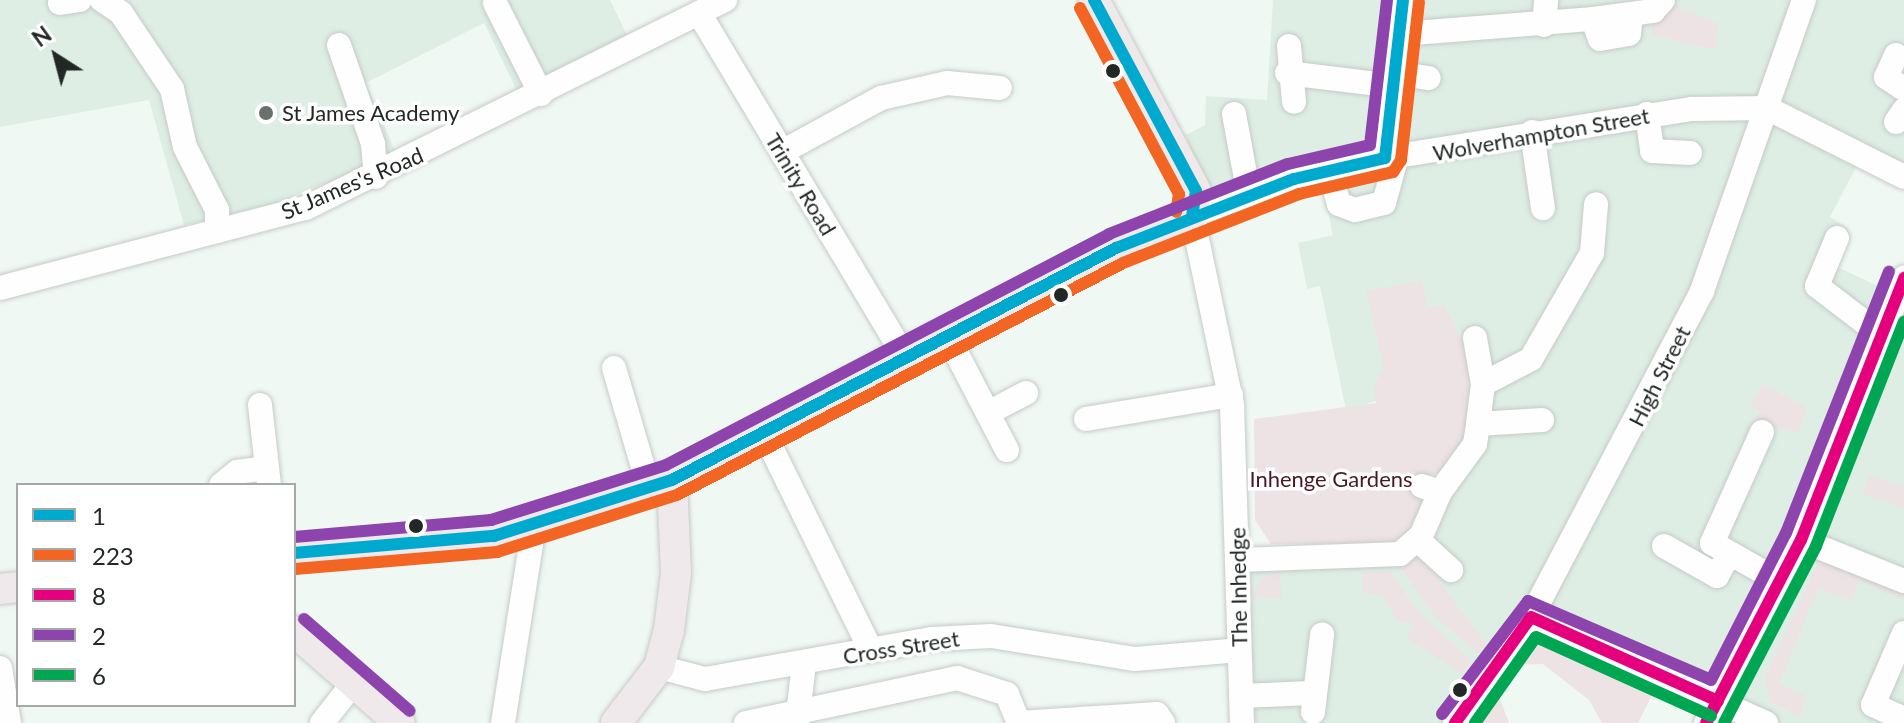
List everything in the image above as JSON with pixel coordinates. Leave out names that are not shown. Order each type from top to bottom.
[{"type":"main road","points":[[1094,0],[1196,191],[1192,215]]},
{"type":"main road","name":"Wolverhampton Street","points":[[296,553],[494,536],[660,484],[764,433],[903,354],[1192,215]]},
{"type":"main road","points":[[616,723],[659,667],[676,573],[660,484]]},
{"type":"main road","points":[[296,633],[400,723]]},
{"type":"street","points":[[102,0],[121,13],[172,89],[185,147],[217,210],[217,231]]},
{"type":"street","points":[[1330,171],[1339,204],[1355,210],[1384,203],[1391,159],[1403,0]]},
{"type":"street","points":[[1544,25],[1546,0]]},
{"type":"street","points":[[1401,34],[1593,19],[1653,11],[1663,0]]},
{"type":"street","name":"High Street","points":[[1455,723],[1531,617],[1702,291],[1804,0]]},
{"type":"street","points":[[495,3],[541,94]]},
{"type":"street","name":"St James's Road","points":[[0,288],[306,208],[376,177],[708,6]]},
{"type":"street","name":"Trinity Road","points":[[708,6],[782,152],[903,354]]},
{"type":"street","points":[[339,45],[373,144],[376,177]]},
{"type":"street","points":[[1289,46],[1287,73],[1294,102]]},
{"type":"street","points":[[1896,55],[1886,77],[1904,89]]},
{"type":"street","points":[[1287,73],[1429,78]]},
{"type":"street","points":[[782,152],[881,98],[947,83],[1000,88]]},
{"type":"street","points":[[1767,108],[1904,177]]},
{"type":"street","name":"Wolverhampton Street","points":[[1192,215],[1330,171],[1532,132],[1647,114],[1767,108]]},
{"type":"street","points":[[1234,114],[1249,195]]},
{"type":"street","points":[[1647,114],[1652,151],[1690,153]]},
{"type":"street","points":[[1532,132],[1543,208]]},
{"type":"street","points":[[1483,384],[1531,359],[1592,253],[1596,204]]},
{"type":"street","name":"The Inhedge","points":[[1192,215],[1231,395],[1239,560],[1242,723]]},
{"type":"street","points":[[1837,238],[1817,286],[1879,340]]},
{"type":"street","points":[[1706,723],[1801,540],[1904,278]]},
{"type":"street","points":[[1824,309],[1879,340]]},
{"type":"street","points":[[946,333],[1007,450]]},
{"type":"street","points":[[1239,560],[1386,558],[1418,540],[1431,489],[1475,444],[1483,384],[1475,338]]},
{"type":"street","points":[[614,368],[660,484]]},
{"type":"street","points":[[988,413],[1026,393]]},
{"type":"street","points":[[1086,419],[1231,395]]},
{"type":"street","points":[[223,483],[237,472],[268,477],[260,405]]},
{"type":"street","points":[[1478,424],[1542,420]]},
{"type":"street","points":[[1762,432],[1712,543],[1779,581]]},
{"type":"street","points":[[764,433],[871,650]]},
{"type":"street","points":[[503,723],[534,524]]},
{"type":"street","points":[[1418,540],[1451,570]]},
{"type":"street","points":[[1801,540],[1904,581]]},
{"type":"street","points":[[1664,546],[1717,576],[1730,553]]},
{"type":"street","points":[[1531,617],[1766,723]]},
{"type":"street","points":[[1904,633],[1873,705],[1904,719]]},
{"type":"street","points":[[1241,696],[1312,702],[1322,635]]},
{"type":"street","points":[[965,678],[966,637]]},
{"type":"street","name":"Cross Street","points":[[659,667],[705,679],[966,637],[1031,639],[1135,659],[1239,650]]},
{"type":"street","points":[[798,716],[804,663]]},
{"type":"street","points":[[0,668],[9,723]]},
{"type":"street","points":[[738,721],[798,716],[965,678],[1007,694],[1019,723],[1157,714],[1163,723]]},
{"type":"street","points":[[322,723],[354,682]]},
{"type":"shaded area","name":"St James Academy","points":[[0,0],[610,0],[628,37],[517,91],[484,23],[366,83],[397,156],[275,203],[184,225],[149,100],[0,127]]},
{"type":"shaded area","points":[[1273,0],[1389,0],[1376,137],[1206,189],[1186,135],[1205,125],[1206,96],[1267,100]]},
{"type":"shaded area","points":[[1411,0],[1904,0],[1904,177],[1863,154],[1830,217],[1849,229],[1831,264],[1897,295],[1904,278],[1904,723],[1706,723],[1717,701],[1531,617],[1455,723],[1242,723],[1239,560],[1421,536],[1463,407],[1469,373],[1346,410],[1320,286],[1307,289],[1298,243],[1333,235],[1322,185],[1386,169]]},
{"type":"green space","points":[[1673,5],[1718,24],[1715,50],[1652,35],[1653,17]]},
{"type":"green space","name":"Inhenge Gardens","points":[[1422,281],[1427,307],[1444,305],[1468,355],[1467,438],[1442,472],[1420,477],[1424,511],[1403,543],[1271,544],[1255,520],[1254,419],[1376,403],[1374,385],[1384,369],[1366,291]]},
{"type":"green space","points":[[1762,384],[1807,408],[1798,433],[1755,421],[1760,411],[1750,405]]},
{"type":"green space","points":[[1870,476],[1904,487],[1903,509],[1862,493]]},
{"type":"green space","points":[[1418,553],[1486,644],[1477,653],[1436,617],[1400,567]]},
{"type":"green space","points":[[1822,554],[1904,588],[1904,600],[1859,580],[1850,601],[1818,589],[1779,684],[1805,695],[1800,717],[1771,702],[1764,679]]},
{"type":"green space","points":[[1390,571],[1420,614],[1472,661],[1461,673],[1406,638],[1414,625],[1397,620],[1382,596],[1362,592],[1364,572]]},
{"type":"green space","points":[[1279,572],[1282,597],[1253,599],[1260,580]]},
{"type":"green space","points":[[1551,641],[1655,689],[1638,723],[1602,723],[1589,700],[1543,664],[1511,665],[1526,646]]},
{"type":"green space","points":[[1495,686],[1509,723],[1474,723]]},
{"type":"transit line","name":"1","points":[[1094,0],[1196,191],[1192,215]]},
{"type":"transit line","name":"2","points":[[296,537],[491,520],[666,465],[1109,234],[1288,164],[1370,145],[1387,0]]},
{"type":"transit line","name":"1","points":[[1385,158],[1403,0]]},
{"type":"transit line","name":"223","points":[[296,569],[497,552],[677,495],[1123,263],[1299,194],[1393,172],[1401,160],[1419,2]]},
{"type":"transit line","name":"223","points":[[1080,8],[1179,194],[1176,212]]},
{"type":"transit line","name":"1","points":[[296,553],[494,536],[672,480],[1116,248],[1294,179],[1385,158]]},
{"type":"transit line","name":"2","points":[[1442,714],[1528,601],[1711,680],[1786,533],[1889,272]]},
{"type":"transit line","name":"8","points":[[1706,723],[1801,540],[1904,278]]},
{"type":"transit line","name":"6","points":[[1724,723],[1816,546],[1904,322]]},
{"type":"transit line","name":"8","points":[[1531,617],[1718,701]]},
{"type":"transit line","name":"8","points":[[1455,723],[1531,617]]},
{"type":"transit line","name":"2","points":[[304,619],[410,711]]},
{"type":"transit line","name":"6","points":[[1475,723],[1536,637],[1711,716]]},
{"type":"place","name":"St James Academy","points":[[266,113]]}]
